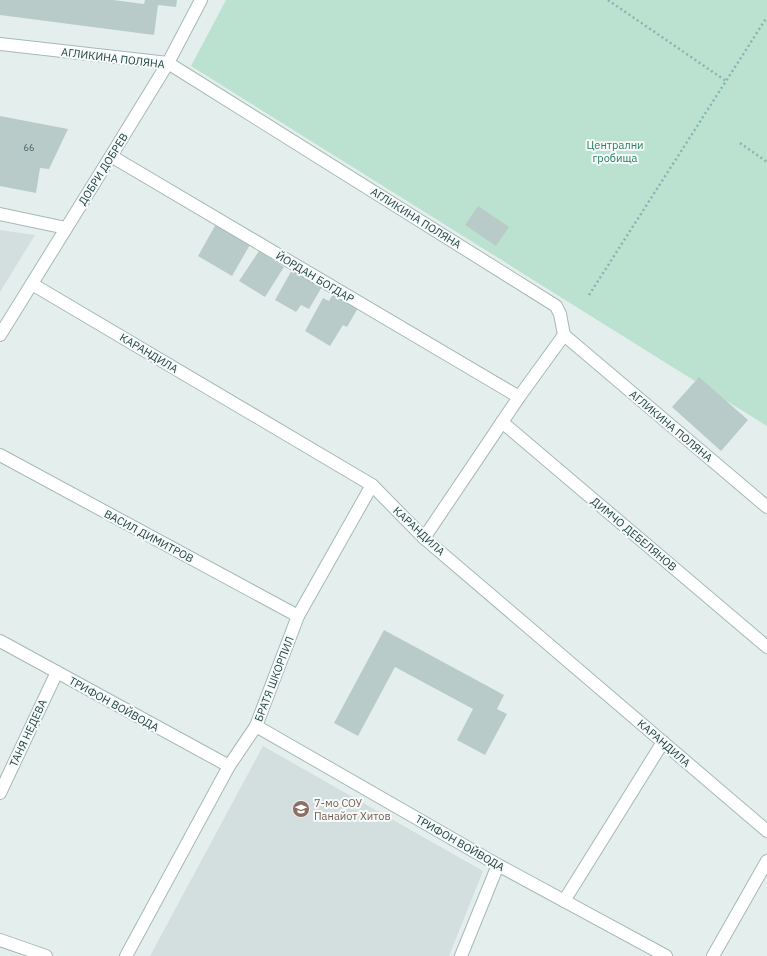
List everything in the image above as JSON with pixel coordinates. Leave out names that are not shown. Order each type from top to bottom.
[{"type":"street","name":"ДОБРИ ДОБРЕВ","points":[[0,335],[168,64],[201,0]]},
{"type":"street","name":"АГЛИКИНА ПОЛЯНА","points":[[0,44],[168,64],[556,306],[560,314],[564,335],[767,507]]},
{"type":"street","name":"ЙОРДАН БОГДАР","points":[[112,156],[519,397]]},
{"type":"street","points":[[0,214],[66,228]]},
{"type":"street","name":"КАРАНДИЛА","points":[[32,284],[372,485],[424,538],[767,831]]},
{"type":"street","points":[[424,538],[519,397],[564,335]]},
{"type":"street","name":"ДИМЧО ДЕБЕЛЯНОВ","points":[[502,422],[767,647]]},
{"type":"street","name":"ВАСИЛ ДИМИТРОВ","points":[[0,455],[298,616]]},
{"type":"street","name":"БРАТЯ ШКОРПИЛ","points":[[126,956],[229,766],[256,726],[298,616],[372,485]]},
{"type":"street","name":"ТРИФОН ВОЙВОДА","points":[[0,641],[229,766]]},
{"type":"street","name":"ТАНЯ НЕДЕВА","points":[[0,794],[57,672]]},
{"type":"street","name":"ТРИФОН ВОЙВОДА","points":[[256,726],[498,865],[666,956]]},
{"type":"street","points":[[564,901],[663,742]]},
{"type":"street","points":[[713,956],[767,861]]},
{"type":"street","points":[[461,956],[498,865]]},
{"type":"street","points":[[0,940],[46,956]]},
{"type":"path","points":[[608,0],[726,81]]},
{"type":"path","points":[[589,295],[767,16]]},
{"type":"path","points":[[740,143],[767,162]]},
{"type":"shaded area","points":[[0,230],[35,235],[0,292]]},
{"type":"shaded area","name":"7-мо СОУ Панайот Хитов","points":[[263,746],[483,871],[449,956],[150,956]]},
{"type":"green space","name":"Централни гробища","points":[[226,0],[767,0],[767,426],[191,66]]},
{"type":"building","points":[[0,0],[113,0],[144,4],[145,0],[177,0],[176,7],[158,5],[154,35],[0,15]]},
{"type":"building","points":[[0,116],[68,129],[49,169],[40,168],[36,193],[0,186]]},
{"type":"building","points":[[478,206],[509,227],[496,246],[465,225]]},
{"type":"building","points":[[216,224],[251,243],[232,276],[198,256]]},
{"type":"building","points":[[259,251],[284,267],[265,297],[239,281]]},
{"type":"building","points":[[293,268],[323,285],[309,309],[301,305],[296,312],[275,300]]},
{"type":"building","points":[[333,294],[358,308],[347,327],[343,325],[330,346],[305,331],[323,298],[329,301]]},
{"type":"building","points":[[699,377],[748,420],[721,451],[672,407]]},
{"type":"building","points":[[384,630],[504,695],[497,709],[507,714],[485,755],[457,740],[473,709],[395,667],[358,736],[334,723]]},
{"type":"place","name":"7-мо СОУ Панайот Хитов","points":[[301,809]]}]
